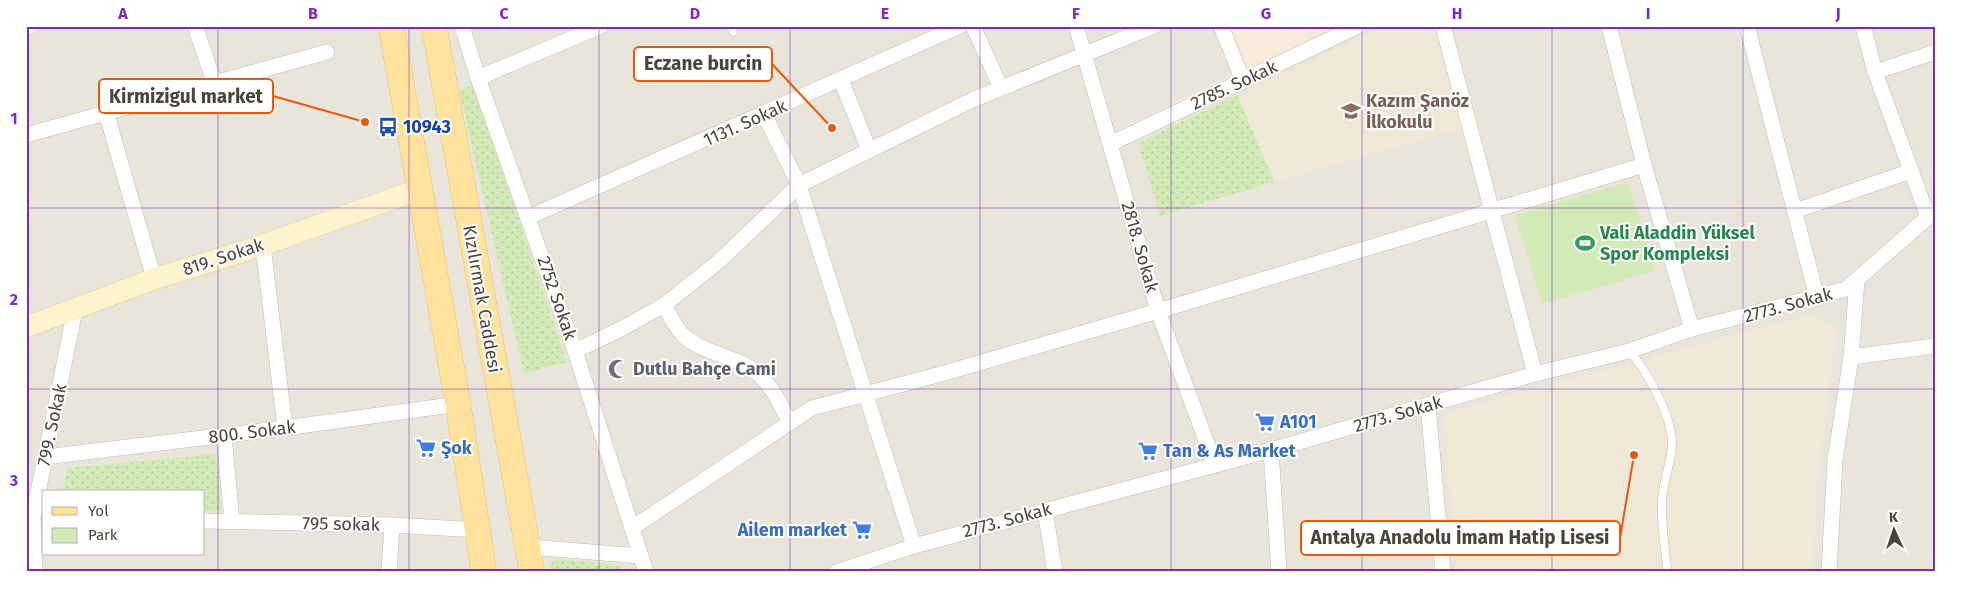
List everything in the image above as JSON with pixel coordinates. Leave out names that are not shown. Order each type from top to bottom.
[{"type":"main road","points":[[391,26],[458,404],[484,572]]},
{"type":"main road","name":"Kızılırmak Caddesi","points":[[434,26],[490,347],[529,547],[532,572]]},
{"type":"street","points":[[26,28],[30,26]]},
{"type":"street","points":[[195,26],[214,82]]},
{"type":"street","name":"2752 Sokak","points":[[462,26],[478,78],[529,217],[575,351],[646,572]]},
{"type":"street","points":[[478,78],[601,26]]},
{"type":"street","name":"1131. Sokak","points":[[529,217],[960,26]]},
{"type":"street","points":[[973,26],[1001,88]]},
{"type":"street","name":"2818. Sokak","points":[[1076,26],[1158,311],[1215,465]]},
{"type":"street","points":[[575,351],[621,330],[664,305],[718,262],[799,185],[970,101],[1154,26]]},
{"type":"street","points":[[1221,26],[1243,81]]},
{"type":"street","name":"2785. Sokak","points":[[1110,144],[1358,26]]},
{"type":"street","points":[[1443,26],[1535,374]]},
{"type":"street","points":[[1609,26],[1644,165],[1692,330]]},
{"type":"street","points":[[1747,26],[1817,298]]},
{"type":"street","points":[[1862,26],[1875,72],[1911,171],[1931,214]]},
{"type":"street","points":[[26,135],[327,52]]},
{"type":"street","points":[[1875,72],[1935,52]]},
{"type":"street","points":[[841,80],[869,150]]},
{"type":"street","points":[[106,112],[154,279]]},
{"type":"street","points":[[764,114],[799,185],[914,546]]},
{"type":"street","points":[[632,528],[812,408],[1158,311],[1644,165]]},
{"type":"street","points":[[1795,211],[1911,171]]},
{"type":"street","name":"819. Sokak","points":[[26,327],[154,279],[263,245],[420,189]]},
{"type":"street","name":"2773. Sokak","points":[[836,572],[914,546],[1272,450],[1535,374],[1629,351],[1692,330],[1846,289],[1931,214]]},
{"type":"street","points":[[263,245],[285,428]]},
{"type":"street","points":[[1829,572],[1835,460],[1851,358],[1857,280]]},
{"type":"street","points":[[664,305],[673,322],[684,336],[708,350],[734,359],[758,374],[775,395],[790,423]]},
{"type":"street","name":"799. Sokak","points":[[35,572],[34,517],[75,310]]},
{"type":"street","points":[[1851,358],[1935,346]]},
{"type":"street","name":"800. Sokak","points":[[45,457],[224,436],[458,404]]},
{"type":"street","points":[[1428,405],[1443,572]]},
{"type":"street","points":[[224,436],[232,521]]},
{"type":"street","points":[[1272,450],[1279,572]]},
{"type":"street","points":[[1045,510],[1055,572]]},
{"type":"street","name":"795 sokak","points":[[205,521],[392,525],[478,530]]},
{"type":"street","points":[[389,572],[392,525]]},
{"type":"street","points":[[529,547],[641,556]]},
{"type":"lane","points":[[1629,351],[1638,361],[1655,390],[1668,423],[1672,443],[1662,503],[1667,568]]},
{"type":"shaded area","points":[[26,26],[1935,26],[1935,572],[26,572]]},
{"type":"shaded area","points":[[1230,26],[1377,26],[1127,143],[1119,129],[1246,68]]},
{"type":"shaded area","name":"Kazım Şanöz İlkokulu","points":[[1385,26],[1434,26],[1462,128],[1274,182],[1237,95]]},
{"type":"shaded area","points":[[1812,314],[1836,330],[1816,496],[1813,572],[1455,572],[1445,413]]},
{"type":"green space","points":[[473,86],[567,362],[524,373],[459,90]]},
{"type":"green space","points":[[1237,95],[1274,182],[1160,216],[1138,143]]},
{"type":"green space","name":"Vali Aladdin Yüksel Spor Kompleksi","points":[[1628,182],[1655,271],[1542,304],[1515,215]]},
{"type":"green space","points":[[216,454],[222,512],[205,511],[205,490],[62,490],[67,468]]},
{"type":"green space","points":[[557,559],[620,565],[622,572],[549,572],[549,565]]},
{"type":"place","name":"Kazım Şanöz İlkokulu","points":[[1351,111]]},
{"type":"place","name":"Kirmizigul market","points":[[365,122]]},
{"type":"place","name":"10943","points":[[388,127]]},
{"type":"place","name":"Eczane burcin","points":[[832,128]]},
{"type":"place","name":"Vali Aladdin Yüksel Spor Kompleksi","points":[[1585,243]]},
{"type":"place","name":"Dutlu Bahçe Cami","points":[[618,369]]},
{"type":"place","name":"A101","points":[[1265,422]]},
{"type":"place","name":"Şok","points":[[426,448]]},
{"type":"place","name":"Tan & As Market","points":[[1148,451]]},
{"type":"place","name":"Antalya Anadolu İmam Hatip Lisesi","points":[[1634,455]]},
{"type":"place","name":"Ailem market","points":[[862,530]]}]
